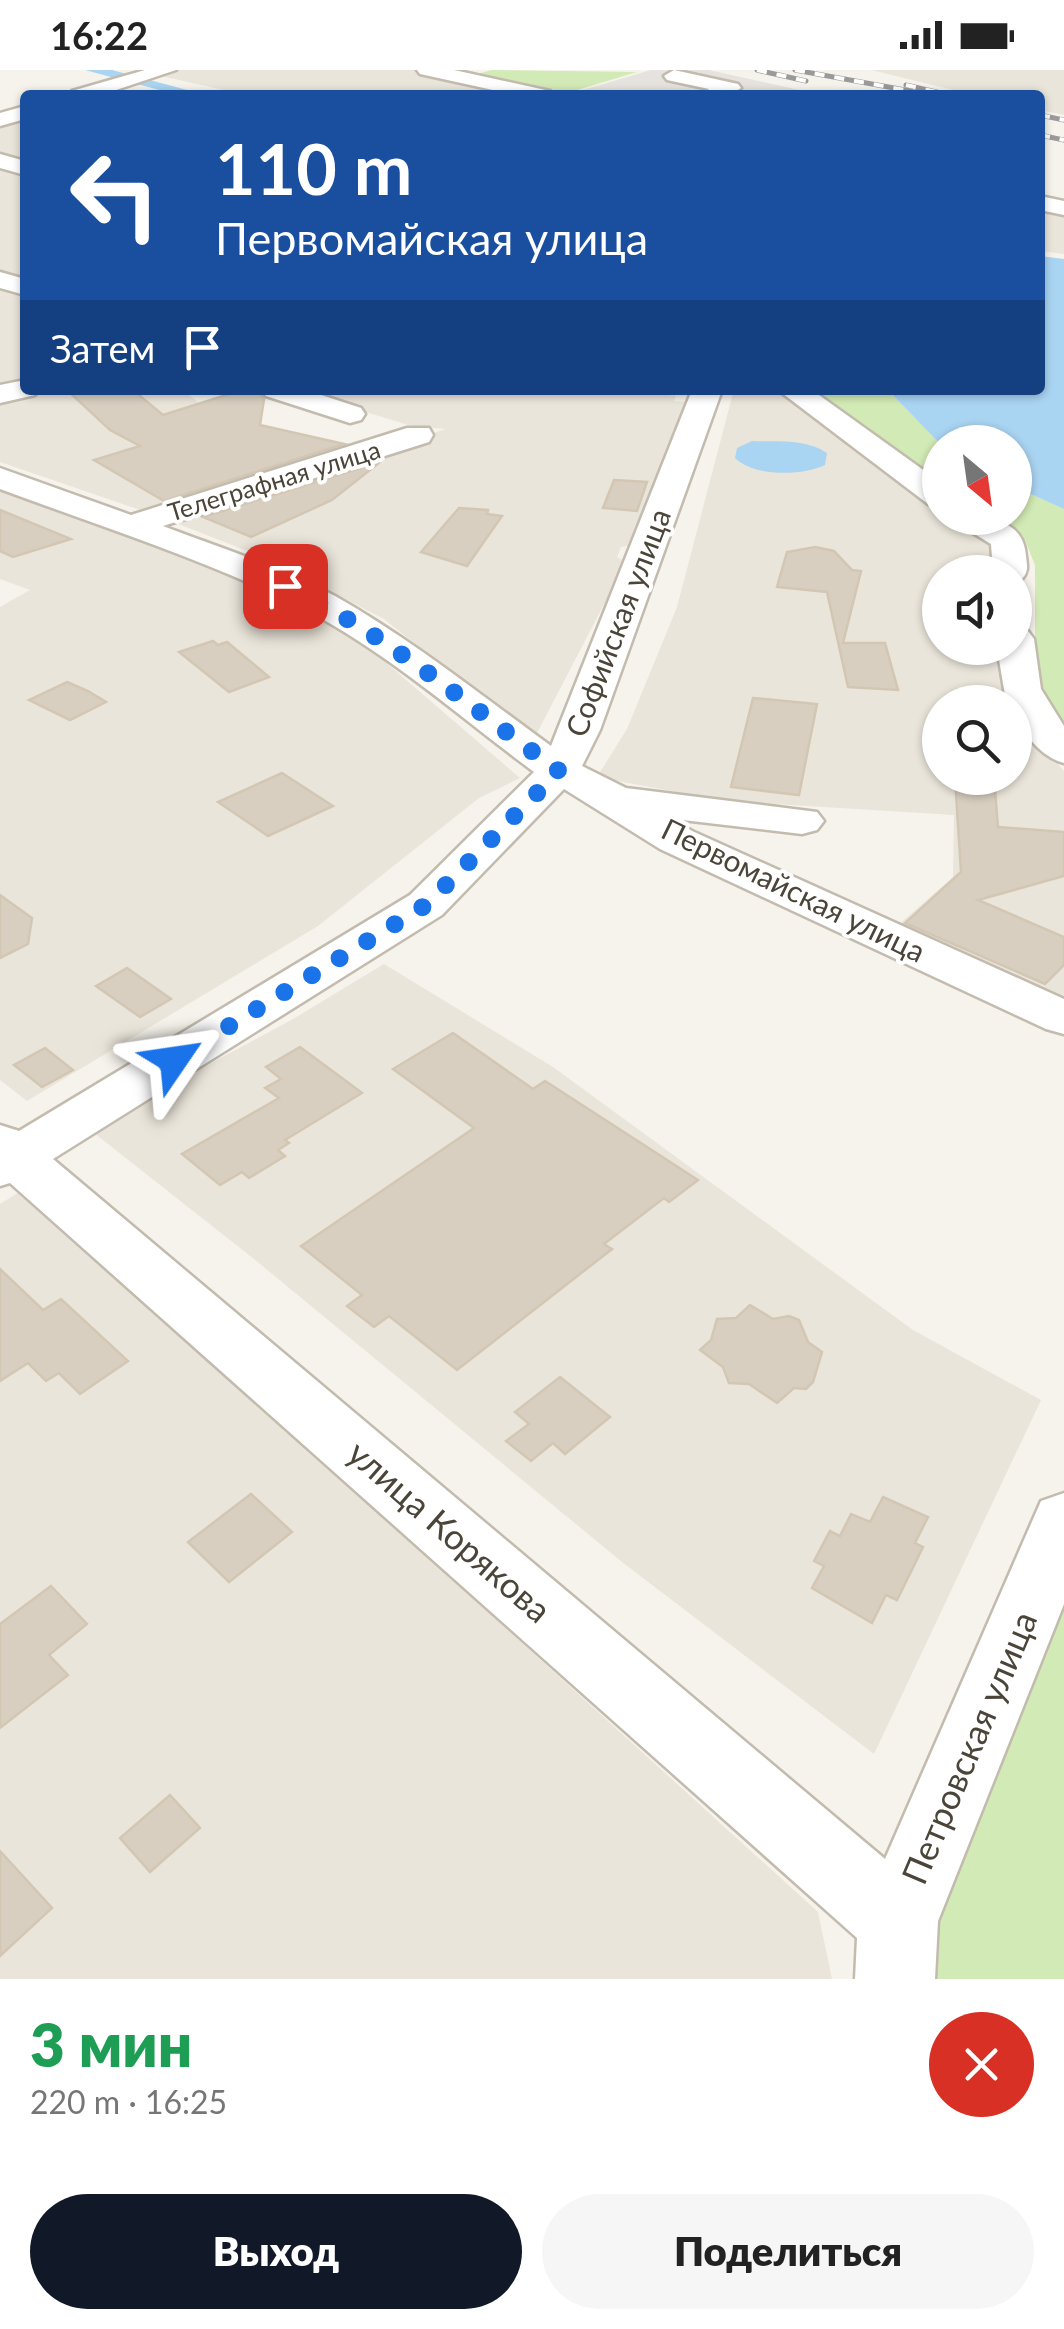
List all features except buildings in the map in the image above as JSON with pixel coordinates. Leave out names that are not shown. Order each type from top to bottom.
[{"type":"street","points":[[432,70],[521,90]]},
{"type":"street","points":[[674,76],[731,88],[725,90]]},
{"type":"street","points":[[97,90],[157,78]]},
{"type":"street","points":[[291,395],[350,414]]},
{"type":"street","name":"Софийская улица","points":[[5,1156],[426,905],[559,771],[580,730],[705,395]]},
{"type":"street","points":[[801,395],[922,484]]},
{"type":"street","name":"Телеграфная улица","points":[[130,526],[418,436]]},
{"type":"street","name":"Первомайская улица","points":[[0,478],[249,570],[320,603],[379,639],[559,771],[602,792],[676,840],[1064,1018]]},
{"type":"street","points":[[1017,665],[1018,685],[1029,712],[1064,752]]},
{"type":"street","points":[[602,792],[667,807],[802,821]]},
{"type":"street","name":"улица Корякова","points":[[5,1156],[896,1950]]},
{"type":"street","name":"Петровская улица","points":[[896,1950],[1064,1521]]},
{"type":"shaded area","points":[[159,70],[416,70],[507,90],[224,90],[161,76],[166,73]]},
{"type":"shaded area","points":[[651,70],[709,70],[799,90],[583,90]]},
{"type":"shaded area","points":[[871,70],[1064,70],[1064,115],[1045,111],[1045,90],[953,90]]},
{"type":"shaded area","points":[[20,119],[20,161],[0,156],[0,125]]},
{"type":"shaded area","points":[[0,165],[20,171],[20,383],[0,387]]},
{"type":"shaded area","points":[[1045,209],[1064,211],[1064,254],[1045,252]]},
{"type":"shaded area","points":[[39,395],[189,395],[210,412],[204,415],[303,466],[149,513],[0,462],[0,403]]},
{"type":"shaded area","points":[[309,395],[668,395],[676,396],[674,401],[685,402],[674,443],[633,545],[621,547],[617,557],[626,562],[536,735],[525,732],[384,619],[270,560],[166,519],[446,429],[412,426]]},
{"type":"shaded area","points":[[732,395],[783,395],[922,498],[922,535],[988,536],[992,555],[922,555],[922,665],[1002,665],[1003,685],[922,685],[922,795],[1032,795],[1032,734],[1064,771],[1064,1001],[897,926],[953,877],[954,815],[723,801],[597,777],[627,729],[677,607]]},
{"type":"shaded area","points":[[0,488],[239,576],[362,642],[520,778],[479,798],[318,926],[27,1101],[0,1080],[0,607],[30,590],[0,579]]},
{"type":"shaded area","points":[[384,964],[553,1067],[913,1330],[1041,1400],[874,1754],[622,1562],[254,1259],[89,1129],[293,1019]]},
{"type":"shaded area","points":[[29,1186],[818,1912],[832,1979],[0,1979],[0,1204]]},
{"type":"green space","points":[[492,70],[637,72],[577,90],[547,90],[477,74]]},
{"type":"green space","points":[[814,395],[893,395],[922,425],[922,473]]},
{"type":"green space","points":[[1032,495],[1064,509],[1064,737],[1035,691],[1035,565],[1025,540],[1017,535],[1032,535]]},
{"type":"green space","points":[[1064,1577],[1064,1979],[936,1979],[928,1924]]},
{"type":"water","points":[[1045,257],[1064,259],[1064,509],[1032,495],[1032,425],[922,425],[893,395],[1045,395]]},
{"type":"water","points":[[752,441],[810,445],[827,453],[825,465],[791,473],[754,469],[735,458],[737,448]]},
{"type":"waterway","points":[[93,70],[177,90]]},
{"type":"railway","points":[[757,70],[806,81]]},
{"type":"railway","points":[[795,70],[905,90]]},
{"type":"railway","points":[[906,85],[928,90]]},
{"type":"railway","points":[[1045,116],[1064,120]]},
{"type":"railway","points":[[1045,136],[1064,140]]},
{"type":"route","points":[[174,1060],[426,905],[559,771],[379,639],[285,586]]}]
